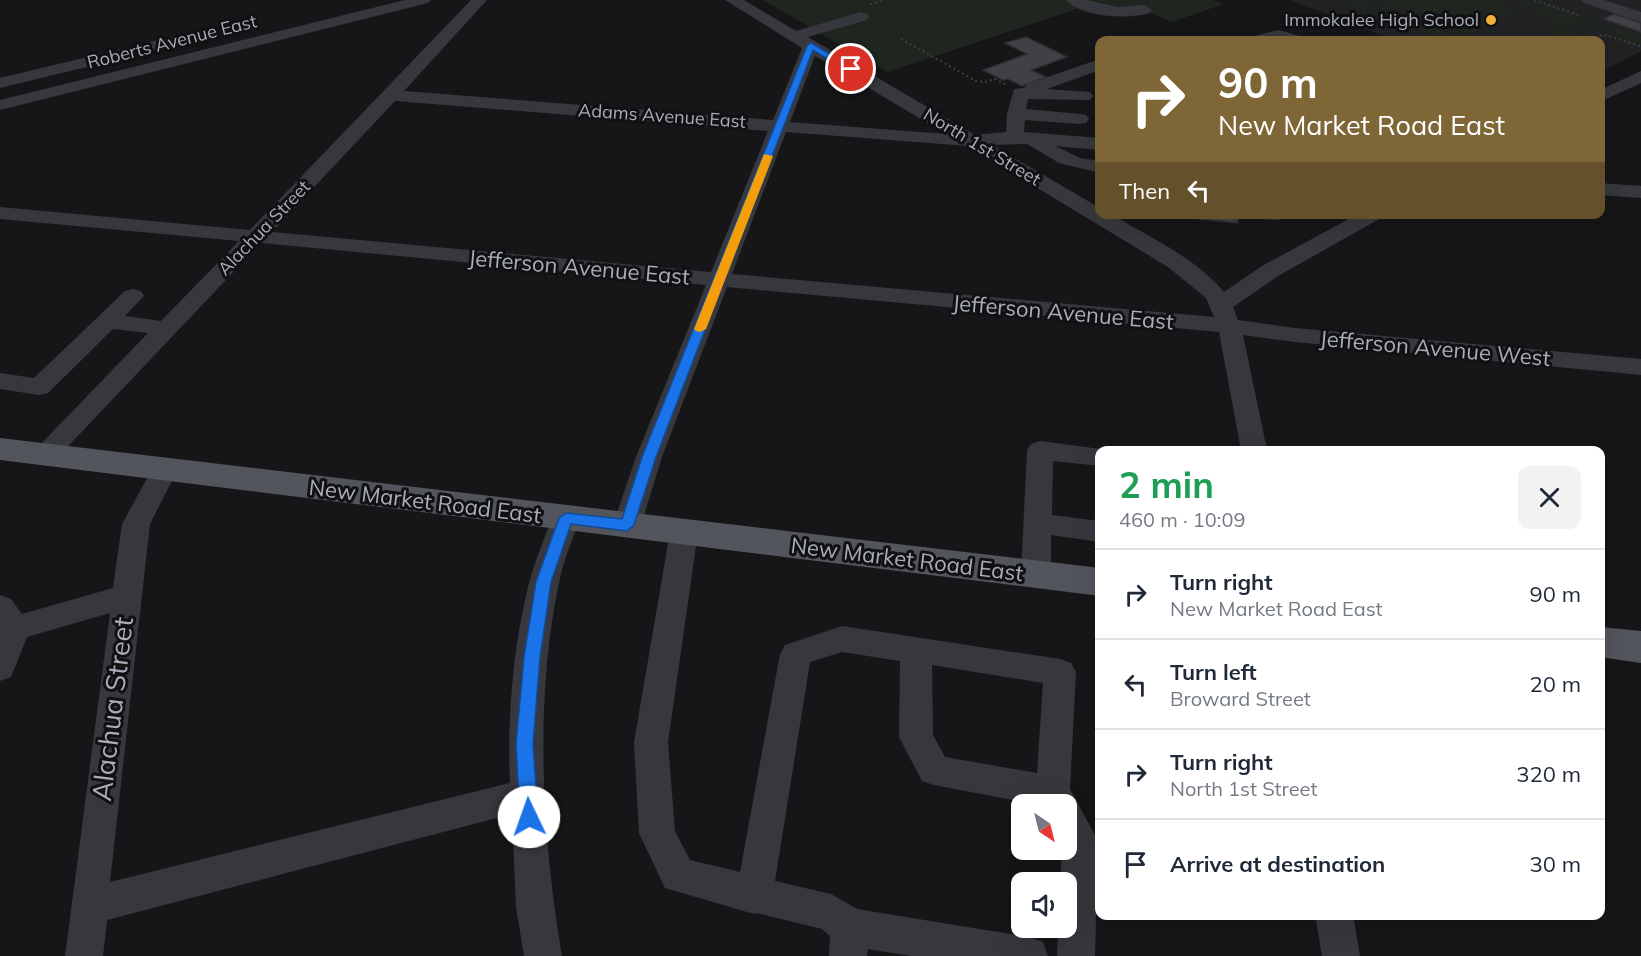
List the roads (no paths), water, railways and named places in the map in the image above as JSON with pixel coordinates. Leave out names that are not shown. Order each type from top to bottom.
[{"type":"main road","name":"New Market Road East","points":[[0,449],[1095,581]]},
{"type":"main road","points":[[1605,643],[1641,647]]},
{"type":"street","name":"Roberts Avenue East","points":[[0,105],[387,4],[423,0]]},
{"type":"street","name":"Alachua Street","points":[[46,454],[168,330],[479,0]]},
{"type":"street","name":"North 1st Street","points":[[733,0],[1095,215]]},
{"type":"street","points":[[1074,0],[1109,12],[1129,13],[1144,10]]},
{"type":"street","points":[[1590,0],[1641,17]]},
{"type":"street","points":[[627,525],[649,457],[780,125],[803,41],[861,17]]},
{"type":"street","points":[[0,83],[221,30]]},
{"type":"street","points":[[1017,91],[1095,66]]},
{"type":"street","points":[[1605,94],[1641,76]]},
{"type":"street","points":[[1017,91],[1084,96]]},
{"type":"street","points":[[1017,91],[1016,114],[1022,138],[1065,161],[1095,166]]},
{"type":"street","name":"Adams Avenue East","points":[[389,95],[971,141],[1022,138],[1095,144]]},
{"type":"street","points":[[1016,114],[1080,119]]},
{"type":"street","points":[[1605,189],[1641,192]]},
{"type":"street","name":"Jefferson Avenue East","points":[[0,213],[719,280],[1225,316]]},
{"type":"street","name":"North 1st Street","points":[[1101,219],[1178,265],[1216,295],[1225,316]]},
{"type":"street","points":[[1253,446],[1225,316],[1270,271],[1365,219]]},
{"type":"street","points":[[0,381],[39,387],[133,296]]},
{"type":"street","name":"Jefferson Avenue West","points":[[1225,316],[1294,335],[1641,367]]},
{"type":"street","points":[[107,321],[168,330]]},
{"type":"street","points":[[1036,574],[1040,450],[1095,457]]},
{"type":"street","name":"Alachua Street","points":[[84,956],[136,524],[165,469]]},
{"type":"street","points":[[543,956],[535,907],[525,744],[532,657],[544,582],[566,518]]},
{"type":"street","points":[[1038,523],[1095,531]]},
{"type":"street","points":[[684,532],[651,742],[657,833],[678,876],[831,913],[849,941],[1029,956]]},
{"type":"street","points":[[0,668],[8,618],[127,596]]},
{"type":"street","points":[[754,896],[796,654],[842,639],[1059,672],[1060,794]]},
{"type":"street","points":[[916,650],[916,737],[934,770],[1023,794]]},
{"type":"street","points":[[89,906],[528,794]]},
{"type":"street","points":[[1076,956],[1080,841],[1077,835]]},
{"type":"street","points":[[1335,920],[1341,956]]},
{"type":"place","name":"Immokalee High School","points":[[1491,20]]}]
